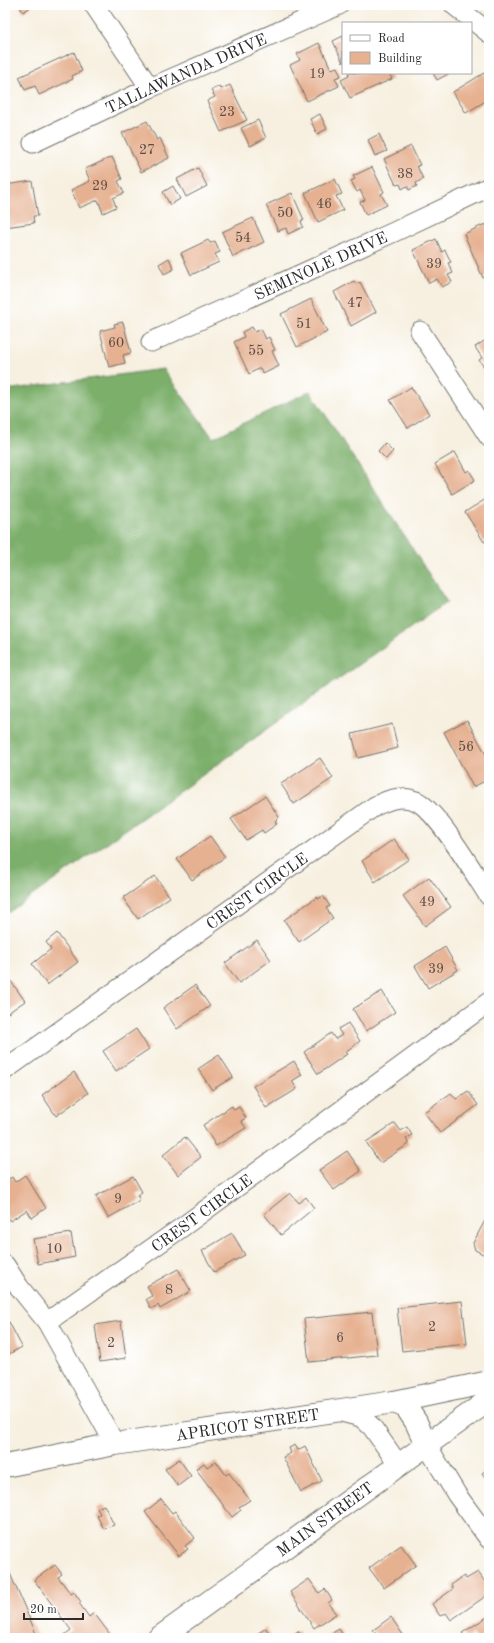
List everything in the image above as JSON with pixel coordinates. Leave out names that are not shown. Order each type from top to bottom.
[{"type":"main road","name":"APRICOT STREET","points":[[5,1466],[115,1444],[394,1402],[489,1382]]},
{"type":"main road","name":"MAIN STREET","points":[[159,1638],[398,1464],[489,1400]]},
{"type":"main road","points":[[394,1402],[406,1407],[416,1422],[426,1444]]},
{"type":"street","points":[[94,5],[150,88]]},
{"type":"street","name":"TALLAWANDA DRIVE","points":[[33,143],[150,88],[339,5]]},
{"type":"street","points":[[454,5],[489,33]]},
{"type":"street","name":"SEMINOLE DRIVE","points":[[151,342],[394,232],[489,186]]},
{"type":"street","points":[[420,330],[489,437]]},
{"type":"street","name":"CREST CIRCLE","points":[[5,1070],[369,810],[386,800],[392,798],[406,798],[418,802],[424,806],[436,818],[489,896]]},
{"type":"street","name":"CREST CIRCLE","points":[[47,1322],[181,1228],[489,1002]]},
{"type":"street","points":[[5,1265],[47,1322],[115,1444]]},
{"type":"street","points":[[335,1410],[361,1417],[372,1427],[398,1464]]},
{"type":"street","points":[[426,1444],[457,1495],[489,1539]]},
{"type":"green space","points":[[163,369],[213,438],[310,391],[447,602],[5,915],[5,390]]},
{"type":"building","points":[[19,5],[30,5],[31,7],[23,12]]},
{"type":"building","points":[[342,36],[342,61],[333,41]]},
{"type":"building","points":[[319,43],[331,69],[337,67],[341,76],[335,78],[339,86],[307,101],[290,65],[300,60],[297,54]]},
{"type":"building","points":[[74,52],[82,71],[72,76],[73,79],[39,95],[35,86],[25,90],[19,77]]},
{"type":"building","points":[[484,73],[489,81],[489,99],[466,113],[453,92]]},
{"type":"building","points":[[348,74],[390,74],[392,79],[350,98],[341,80],[349,76]]},
{"type":"building","points":[[434,74],[448,74],[437,80]]},
{"type":"building","points":[[230,85],[247,120],[221,132],[207,101],[215,97],[211,90],[220,86],[221,89]]},
{"type":"building","points":[[320,114],[327,129],[317,134],[310,119]]},
{"type":"building","points":[[258,120],[266,138],[250,146],[241,128]]},
{"type":"building","points":[[147,121],[157,140],[160,138],[169,158],[141,172],[122,133]]},
{"type":"building","points":[[379,134],[387,151],[375,156],[368,140]]},
{"type":"building","points":[[411,146],[420,165],[417,166],[423,179],[416,183],[417,186],[409,190],[407,186],[402,189],[400,184],[396,185],[384,159]]},
{"type":"building","points":[[112,157],[122,179],[118,181],[124,193],[113,198],[116,207],[103,213],[98,200],[79,208],[71,190],[90,181],[85,169]]},
{"type":"building","points":[[372,167],[384,192],[381,194],[387,205],[366,215],[360,202],[365,200],[360,190],[357,192],[351,181],[355,179],[353,176]]},
{"type":"building","points":[[198,168],[207,186],[186,197],[177,179]]},
{"type":"building","points":[[335,179],[342,194],[336,196],[343,210],[318,222],[305,193]]},
{"type":"building","points":[[32,181],[38,216],[33,216],[34,223],[5,227],[5,185]]},
{"type":"building","points":[[173,186],[180,199],[170,205],[163,192]]},
{"type":"building","points":[[292,193],[304,220],[301,221],[303,227],[288,234],[286,228],[278,231],[266,205]]},
{"type":"building","points":[[253,218],[264,242],[233,257],[222,232]]},
{"type":"building","points":[[485,224],[489,233],[489,275],[483,278],[464,234]]},
{"type":"building","points":[[436,239],[442,252],[445,250],[451,262],[448,263],[453,273],[448,275],[452,282],[442,287],[437,279],[429,283],[413,250]]},
{"type":"building","points":[[208,240],[210,243],[215,241],[220,252],[215,254],[219,262],[191,275],[181,253]]},
{"type":"building","points":[[169,258],[174,269],[164,274],[159,264]]},
{"type":"building","points":[[354,281],[356,284],[360,282],[376,312],[351,326],[334,292]]},
{"type":"building","points":[[311,299],[327,332],[297,347],[281,314]]},
{"type":"building","points":[[123,322],[131,353],[123,355],[125,363],[109,367],[100,331],[115,327],[114,324]]},
{"type":"building","points":[[252,327],[255,332],[261,329],[266,339],[269,337],[275,350],[272,351],[279,366],[263,374],[260,368],[249,374],[234,342],[244,337],[242,332]]},
{"type":"building","points":[[489,338],[489,368],[487,365],[484,367],[479,360],[482,358],[475,347]]},
{"type":"building","points":[[411,387],[429,414],[408,428],[390,400]]},
{"type":"building","points":[[385,443],[393,451],[386,459],[378,451]]},
{"type":"building","points":[[455,452],[466,472],[469,470],[475,480],[452,494],[435,464]]},
{"type":"building","points":[[486,499],[489,505],[489,539],[484,542],[465,512]]},
{"type":"building","points":[[467,720],[489,760],[489,779],[473,787],[444,732]]},
{"type":"building","points":[[392,724],[398,748],[358,758],[352,734]]},
{"type":"building","points":[[320,758],[333,778],[294,804],[281,784]]},
{"type":"building","points":[[265,796],[279,817],[275,821],[277,824],[264,833],[262,830],[246,840],[231,819]]},
{"type":"building","points":[[210,836],[225,857],[192,880],[177,859]]},
{"type":"building","points":[[394,839],[409,859],[375,882],[362,861]]},
{"type":"building","points":[[155,876],[170,897],[138,919],[123,898]]},
{"type":"building","points":[[429,877],[451,907],[425,926],[403,896]]},
{"type":"building","points":[[323,896],[330,906],[326,908],[333,918],[299,942],[284,920],[317,897],[318,899]]},
{"type":"building","points":[[57,933],[78,962],[47,985],[32,964],[51,949],[46,942]]},
{"type":"building","points":[[257,940],[271,960],[239,983],[225,963]]},
{"type":"building","points":[[445,947],[458,970],[428,988],[415,966]]},
{"type":"building","points":[[10,980],[25,1001],[5,1015],[5,983]]},
{"type":"building","points":[[195,985],[210,1006],[177,1029],[163,1008]]},
{"type":"building","points":[[382,991],[395,1012],[366,1031],[353,1009]]},
{"type":"building","points":[[348,1023],[360,1041],[345,1052],[347,1054],[318,1074],[304,1052],[331,1033],[335,1039],[342,1035],[338,1029]]},
{"type":"building","points":[[136,1029],[149,1049],[116,1071],[103,1051]]},
{"type":"building","points":[[219,1055],[233,1077],[212,1090],[198,1069]]},
{"type":"building","points":[[294,1061],[302,1075],[292,1081],[297,1089],[266,1108],[253,1086]]},
{"type":"building","points":[[74,1072],[88,1093],[56,1116],[42,1095]]},
{"type":"building","points":[[468,1091],[478,1105],[440,1133],[424,1112],[451,1093],[456,1099]]},
{"type":"building","points":[[232,1106],[234,1110],[239,1107],[246,1118],[241,1121],[246,1128],[216,1146],[203,1125]]},
{"type":"building","points":[[395,1123],[401,1131],[407,1127],[412,1135],[406,1139],[409,1144],[380,1163],[366,1142]]},
{"type":"building","points":[[185,1137],[201,1157],[178,1175],[163,1155]]},
{"type":"building","points":[[347,1151],[361,1171],[334,1190],[319,1170]]},
{"type":"building","points":[[25,1175],[46,1208],[32,1218],[27,1210],[10,1221],[5,1214],[5,1181],[12,1177],[15,1182]]},
{"type":"building","points":[[133,1176],[142,1192],[137,1195],[140,1200],[108,1218],[96,1196]]},
{"type":"building","points":[[290,1193],[299,1203],[306,1197],[314,1208],[281,1235],[264,1214]]},
{"type":"building","points":[[489,1213],[489,1257],[475,1250],[473,1243]]},
{"type":"building","points":[[71,1233],[75,1257],[38,1264],[33,1239]]},
{"type":"building","points":[[232,1233],[245,1255],[214,1272],[202,1251]]},
{"type":"building","points":[[178,1269],[191,1291],[160,1309],[158,1305],[151,1309],[146,1299],[152,1296],[147,1286]]},
{"type":"building","points":[[462,1301],[467,1344],[402,1351],[397,1308]]},
{"type":"building","points":[[372,1312],[377,1355],[309,1362],[304,1319]]},
{"type":"building","points":[[121,1321],[126,1358],[100,1362],[95,1325]]},
{"type":"building","points":[[9,1322],[22,1347],[5,1356],[5,1324]]},
{"type":"building","points":[[295,1445],[298,1450],[305,1446],[322,1481],[301,1492],[283,1457],[291,1453],[289,1448]]},
{"type":"building","points":[[179,1459],[191,1476],[178,1486],[165,1469]]},
{"type":"building","points":[[216,1461],[226,1475],[229,1473],[250,1500],[239,1507],[241,1510],[232,1517],[196,1469],[204,1463],[207,1467]]},
{"type":"building","points":[[489,1468],[489,1483],[482,1473]]},
{"type":"building","points":[[161,1499],[172,1513],[175,1511],[195,1538],[185,1546],[188,1549],[179,1556],[145,1512]]},
{"type":"building","points":[[104,1505],[114,1525],[104,1529],[97,1516],[100,1514],[97,1508]]},
{"type":"building","points":[[401,1545],[416,1565],[384,1588],[369,1568]]},
{"type":"building","points":[[5,1562],[38,1638],[5,1638]]},
{"type":"building","points":[[55,1565],[62,1574],[58,1577],[71,1594],[74,1592],[81,1602],[79,1603],[89,1617],[94,1613],[112,1637],[65,1638],[63,1636],[71,1630],[34,1580]]},
{"type":"building","points":[[478,1572],[489,1588],[489,1594],[451,1620],[446,1613],[440,1616],[432,1604],[453,1589],[451,1585],[464,1576],[466,1579]]},
{"type":"building","points":[[309,1579],[319,1593],[325,1589],[332,1600],[328,1603],[336,1614],[314,1628],[290,1592]]},
{"type":"building","points":[[391,1617],[403,1635],[399,1638],[379,1638],[373,1630]]},
{"type":"building","points":[[487,1617],[489,1620],[489,1638],[476,1638],[473,1634],[466,1638],[462,1633]]},
{"type":"building","points":[[266,1628],[272,1638],[251,1638]]},
{"type":"building","points":[[339,1629],[345,1638],[324,1638]]},
{"type":"building","points":[[298,1631],[303,1638],[287,1638]]}]
